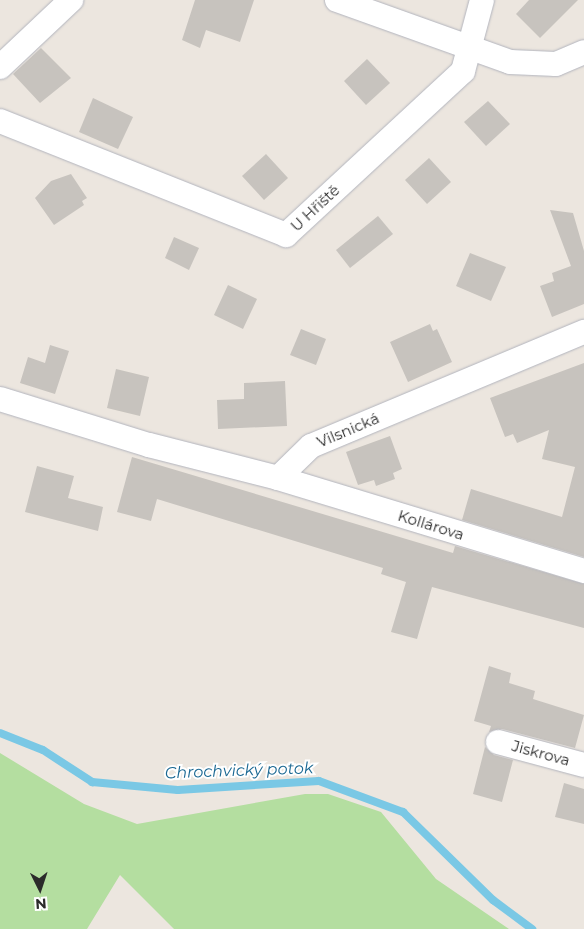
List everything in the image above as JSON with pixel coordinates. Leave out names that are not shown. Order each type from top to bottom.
[{"type":"street","points":[[0,67],[71,0]]},
{"type":"street","points":[[337,0],[510,62],[556,64],[584,52]]},
{"type":"street","points":[[470,47],[482,0]]},
{"type":"street","name":"U Hřiště","points":[[0,121],[286,235],[463,71],[470,47]]},
{"type":"street","name":"Vilsnická","points":[[278,478],[311,446],[584,332]]},
{"type":"street","points":[[0,399],[148,445],[278,478]]},
{"type":"street","name":"Kollárova","points":[[278,478],[584,571]]},
{"type":"street","name":"Jiskrova","points":[[498,742],[584,765]]},
{"type":"green space","points":[[0,753],[84,804],[137,824],[305,794],[328,794],[381,812],[436,879],[509,929],[174,929],[120,875],[87,929],[0,929]]},
{"type":"building","points":[[195,0],[254,0],[240,42],[206,30],[200,48],[182,40]]},
{"type":"building","points":[[529,0],[578,0],[540,38],[516,14]]},
{"type":"building","points":[[41,48],[71,78],[40,103],[13,74]]},
{"type":"building","points":[[367,59],[390,83],[366,105],[344,81]]},
{"type":"building","points":[[93,98],[133,117],[118,149],[79,132]]},
{"type":"building","points":[[488,101],[510,124],[486,146],[464,122]]},
{"type":"building","points":[[266,154],[288,178],[264,200],[242,176]]},
{"type":"building","points":[[429,158],[451,182],[427,204],[405,180]]},
{"type":"building","points":[[71,174],[87,198],[82,201],[84,205],[54,225],[35,198],[51,181]]},
{"type":"building","points":[[550,210],[573,213],[584,251],[584,304],[552,317],[540,286],[554,281],[552,273],[571,266]]},
{"type":"building","points":[[378,216],[393,234],[350,268],[336,250]]},
{"type":"building","points":[[174,237],[199,248],[189,270],[165,258]]},
{"type":"building","points":[[470,253],[506,267],[491,301],[456,286]]},
{"type":"building","points":[[228,285],[257,299],[243,329],[214,315]]},
{"type":"building","points":[[430,324],[433,331],[437,329],[452,362],[408,382],[390,342]]},
{"type":"building","points":[[301,329],[326,339],[316,365],[290,355]]},
{"type":"building","points":[[50,345],[69,351],[55,394],[20,383],[28,357],[45,363]]},
{"type":"building","points":[[584,363],[584,557],[462,520],[471,489],[562,517],[575,467],[542,459],[549,430],[517,443],[513,434],[505,437],[490,398]]},
{"type":"building","points":[[116,369],[149,377],[140,416],[107,408]]},
{"type":"building","points":[[285,381],[287,426],[218,429],[217,400],[244,399],[244,383]]},
{"type":"building","points":[[390,436],[402,469],[393,473],[395,479],[376,486],[374,480],[358,485],[346,452]]},
{"type":"building","points":[[132,457],[453,553],[455,546],[584,584],[584,628],[432,587],[417,639],[391,632],[406,582],[381,574],[383,568],[157,499],[151,521],[117,512]]},
{"type":"building","points":[[37,466],[74,476],[68,498],[103,507],[98,531],[25,512]]},
{"type":"building","points":[[489,666],[511,673],[509,683],[535,691],[533,699],[584,715],[575,748],[502,729],[489,732],[491,726],[474,721]]},
{"type":"building","points":[[485,747],[494,755],[513,760],[502,802],[473,794]]},
{"type":"building","points":[[564,783],[584,789],[584,824],[555,817]]},
{"type":"waterway","name":"Chrochvický potok","points":[[0,733],[43,750],[92,782],[178,790],[319,781],[403,812],[493,900],[532,929]]}]
